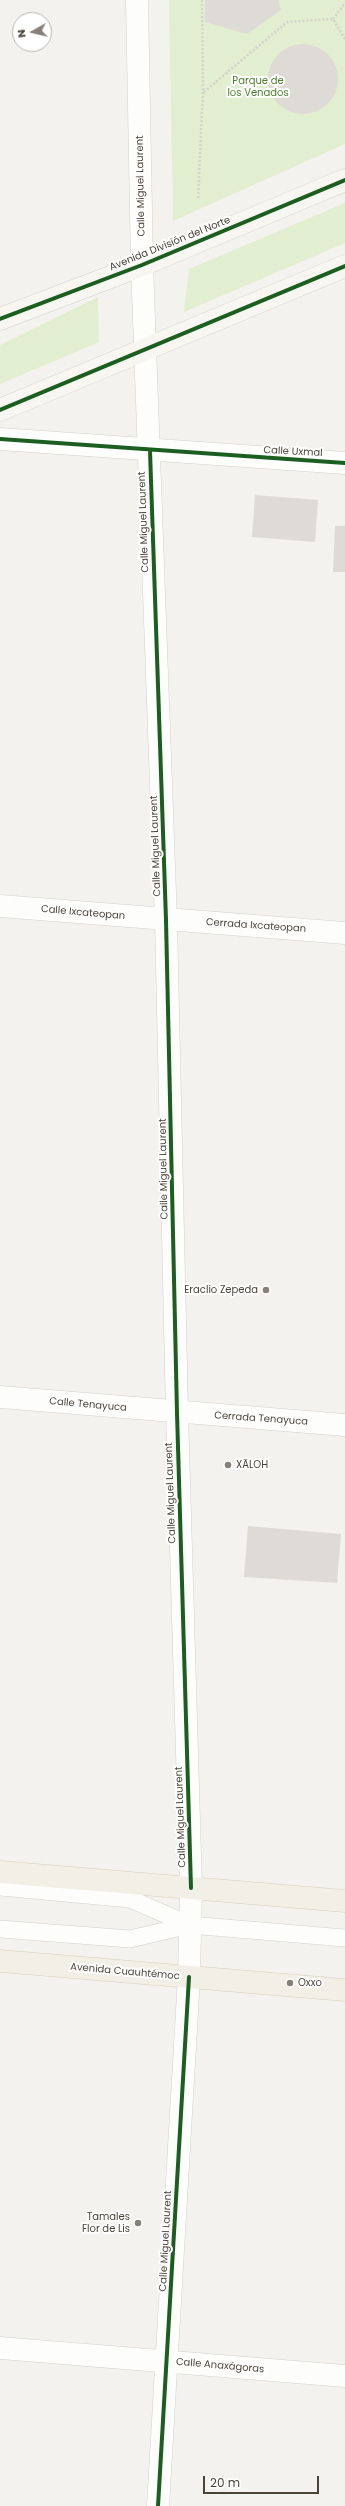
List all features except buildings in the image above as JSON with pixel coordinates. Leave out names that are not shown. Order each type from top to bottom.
[{"type":"main road","name":"Avenida División del Norte","points":[[0,320],[142,265],[345,180]]},
{"type":"main road","points":[[0,410],[147,350],[345,266]]},
{"type":"main road","points":[[0,1872],[345,1901]]},
{"type":"main road","name":"Avenida Cuauhtémoc","points":[[0,1961],[345,1990]]},
{"type":"street","name":"Calle Miguel Laurent","points":[[137,0],[142,265],[147,350],[166,920],[177,1413],[191,1888],[189,1978],[158,2506]]},
{"type":"street","name":"Calle Uxmal","points":[[0,439],[150,451],[345,463]]},
{"type":"street","name":"Calle Ixcateopan","points":[[0,906],[166,920]]},
{"type":"street","name":"Cerrada Ixcateopan","points":[[166,920],[345,933]]},
{"type":"street","name":"Calle Tenayuca","points":[[0,1397],[177,1413]]},
{"type":"street","name":"Cerrada Tenayuca","points":[[177,1413],[345,1425]]},
{"type":"street","name":"Calle Anaxágoras","points":[[0,2348],[345,2376]]},
{"type":"lane","points":[[0,1888],[130,1899],[190,1925]]},
{"type":"lane","points":[[0,1928],[130,1939],[190,1925],[345,1938]]},
{"type":"path","points":[[198,198],[203,92],[202,0]]},
{"type":"path","points":[[203,92],[287,22],[333,19],[345,3]]},
{"type":"path","points":[[333,19],[345,39]]},
{"type":"green space","name":"Parque de los Venados","points":[[169,0],[345,0],[345,144],[173,221]]},
{"type":"green space","points":[[345,203],[345,243],[184,312],[189,269]]},
{"type":"green space","points":[[98,297],[99,342],[0,384],[0,345]]},
{"type":"cycle path","points":[[0,319],[142,265],[345,180]]},
{"type":"cycle path","points":[[0,410],[345,266]]},
{"type":"cycle path","points":[[0,439],[345,463]]},
{"type":"cycle path","points":[[150,451],[166,920],[177,1413],[191,1888]]},
{"type":"cycle path","points":[[158,2506],[189,1977]]},
{"type":"place","name":"Eraclio Zepeda","points":[[266,1290]]},
{"type":"place","name":"XĀLOH","points":[[228,1465]]},
{"type":"place","name":"Oxxo","points":[[290,1983]]},
{"type":"place","name":"Tamales Flor de Lis","points":[[138,2223]]}]
